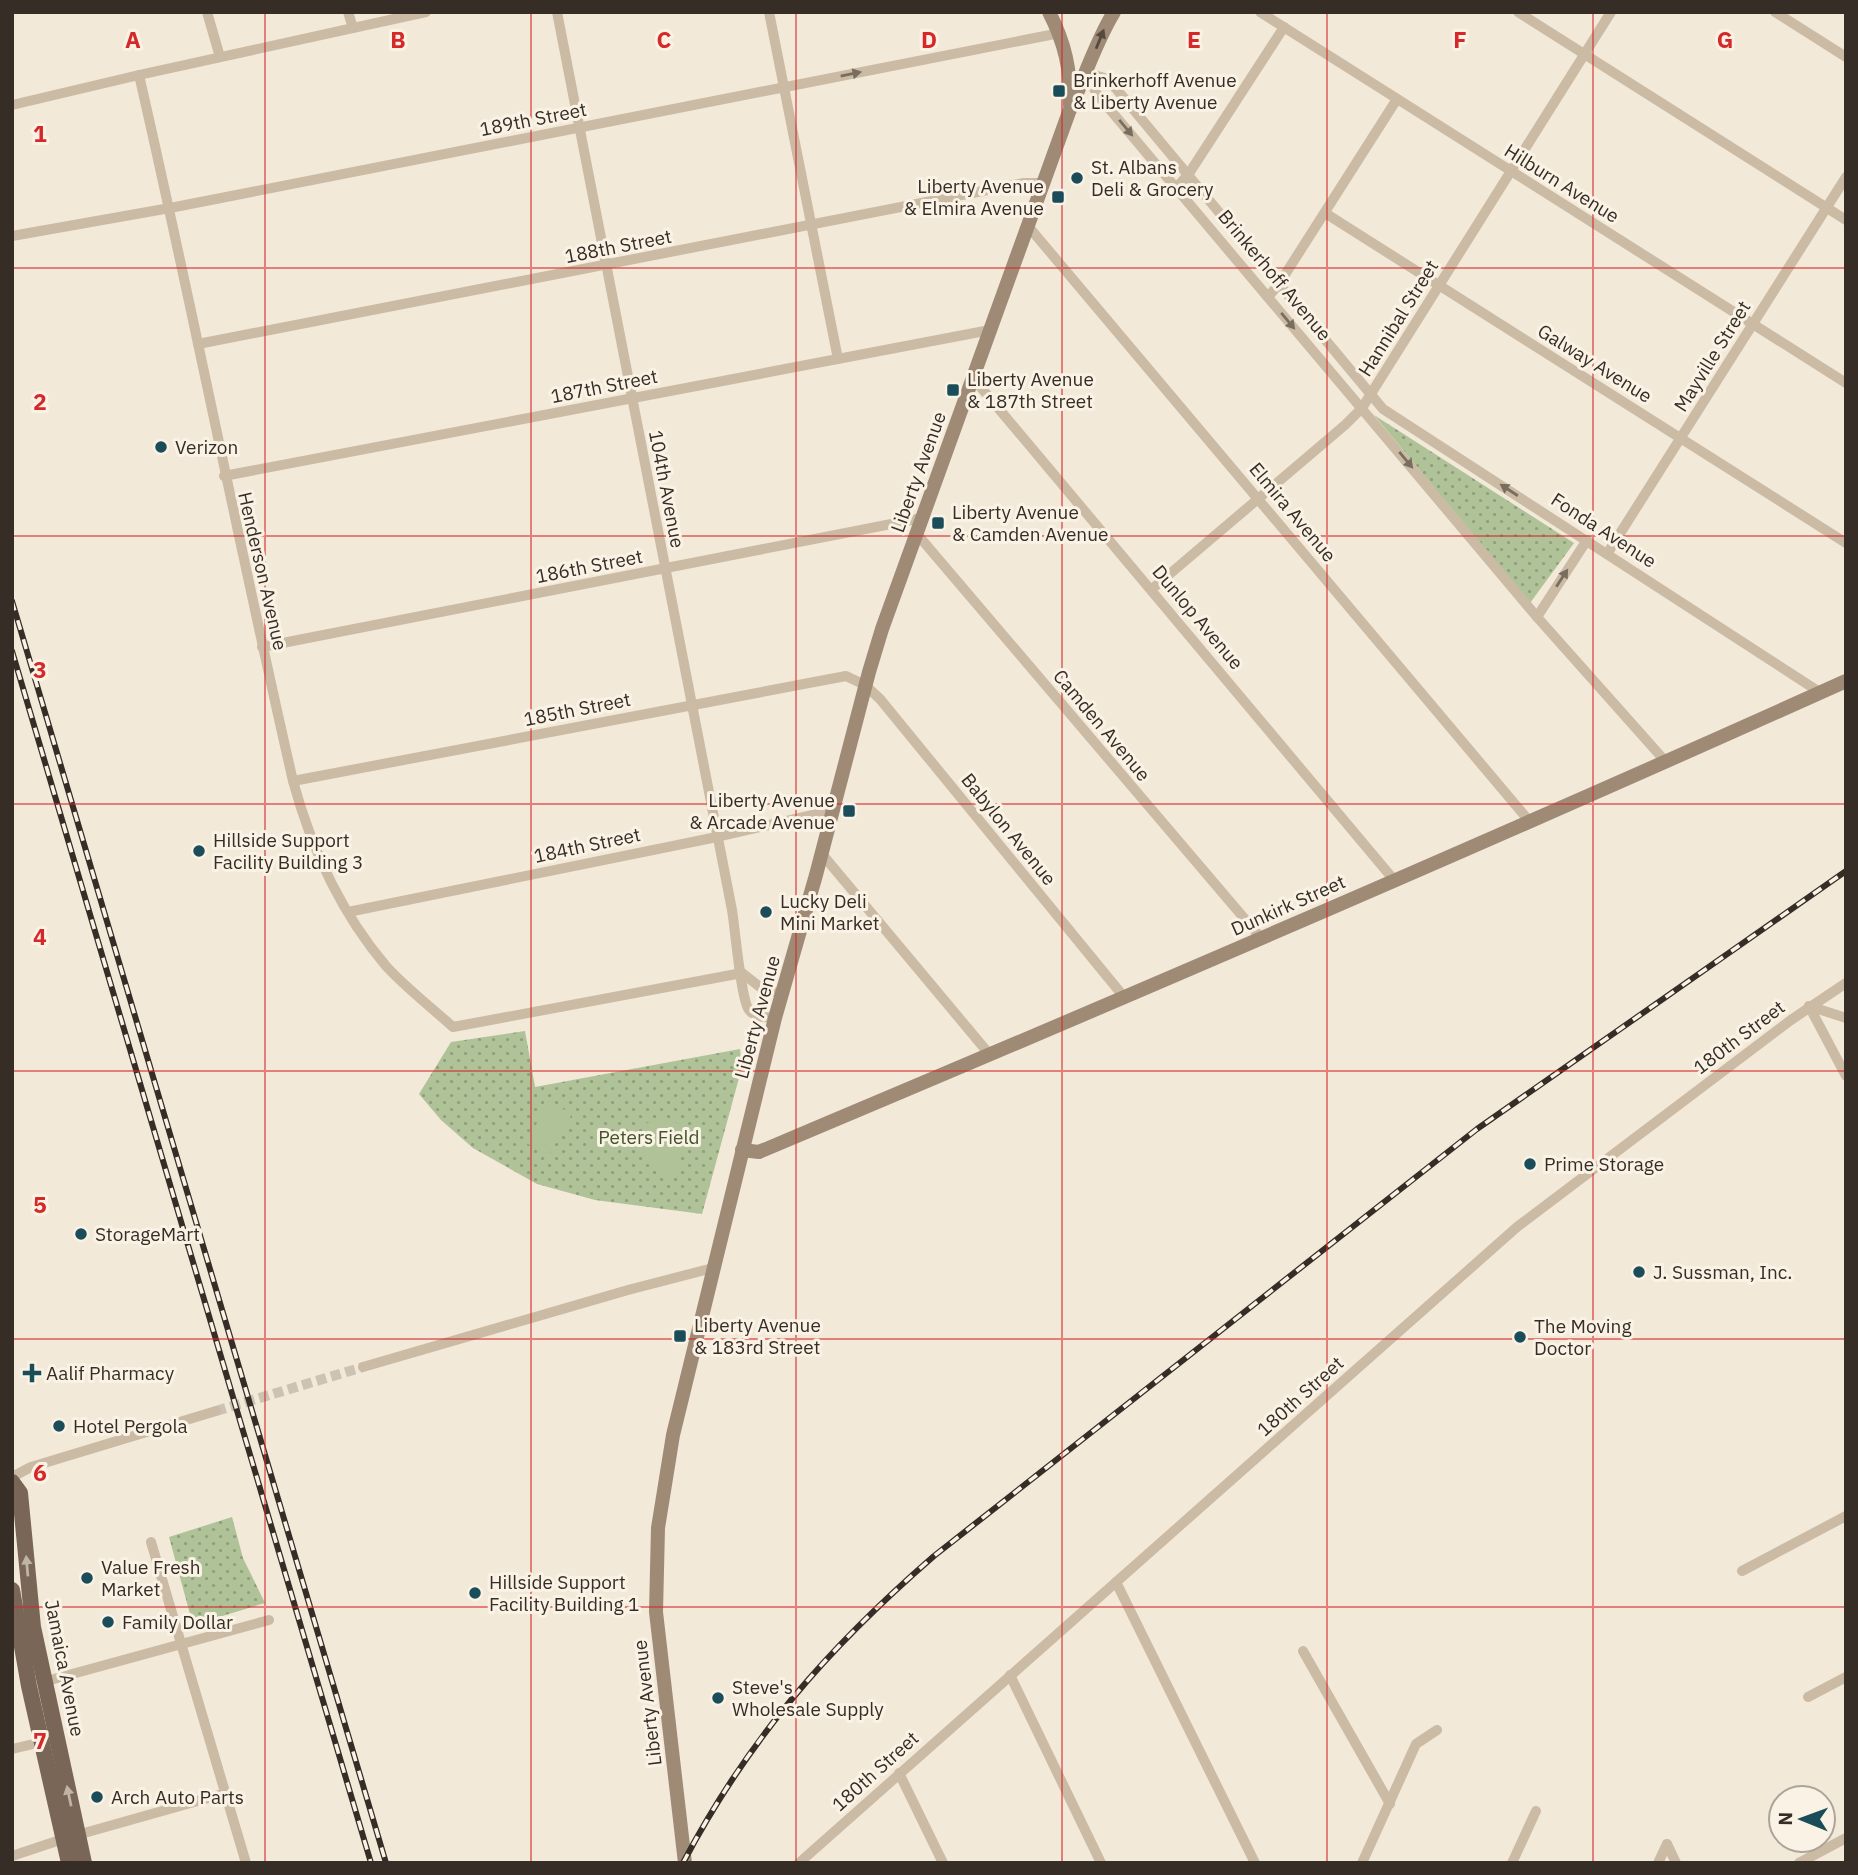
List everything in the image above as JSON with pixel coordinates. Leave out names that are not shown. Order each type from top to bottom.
[{"type":"main road","points":[[1049,12],[1060,33],[1066,53],[1070,80],[1069,112]]},
{"type":"main road","name":"Liberty Avenue","points":[[685,1863],[658,1635],[657,1550],[667,1464],[775,1018],[882,629],[1069,112],[1103,30],[1114,12]]},
{"type":"main road","name":"Dunkirk Street","points":[[742,1150],[760,1152],[990,1055],[1530,822],[1846,681]]},
{"type":"main road","name":"Jamaica Avenue","points":[[15,1490],[19,1612],[29,1686],[49,1740],[70,1837],[69,1863]]},
{"type":"main road","name":"Jamaica Avenue","points":[[12,1590],[45,1681],[49,1740]]},
{"type":"main road","name":"Jamaica Avenue","points":[[70,1837],[84,1863]]},
{"type":"street","points":[[207,12],[220,57]]},
{"type":"street","points":[[348,12],[353,28]]},
{"type":"street","points":[[12,105],[426,12]]},
{"type":"street","name":"104th Avenue","points":[[557,12],[732,910],[743,995],[749,1010],[756,1016],[775,1018]]},
{"type":"street","points":[[769,12],[838,359]]},
{"type":"street","name":"Hilburn Avenue","points":[[1260,12],[1846,383]]},
{"type":"street","points":[[1518,12],[1846,220]]},
{"type":"street","name":"Hannibal Street","points":[[1152,589],[1362,408],[1611,12]]},
{"type":"street","points":[[1775,12],[1846,57]]},
{"type":"street","points":[[1176,188],[1188,175],[1284,27]]},
{"type":"street","name":"189th Street","points":[[12,236],[170,208],[1060,33]]},
{"type":"street","name":"Brinkerhoff Avenue","points":[[1087,73],[1108,79],[1371,394]]},
{"type":"street","name":"Brinkerhoff Avenue","points":[[1087,73],[1096,93],[1268,298],[1537,617],[1667,762]]},
{"type":"street","name":"Henderson Avenue","points":[[139,75],[170,208],[224,476],[293,781],[302,817],[316,852],[348,912],[387,967],[453,1027],[742,973]]},
{"type":"street","points":[[1268,298],[1397,99]]},
{"type":"street","name":"Mayville Street","points":[[1607,554],[1846,177]]},
{"type":"street","name":"188th Street","points":[[198,344],[1024,183],[1044,183]]},
{"type":"street","name":"Galway Avenue","points":[[1325,213],[1846,543]]},
{"type":"street","name":"Elmira Avenue","points":[[1028,226],[1530,822]]},
{"type":"street","name":"187th Street","points":[[224,476],[990,330]]},
{"type":"street","name":"Dunlop Avenue","points":[[973,378],[1394,880]]},
{"type":"street","name":"Fonda Avenue","points":[[1371,394],[1383,409],[1821,692]]},
{"type":"street","name":"186th Street","points":[[262,647],[922,518]]},
{"type":"street","name":"Camden Avenue","points":[[917,534],[1261,938]]},
{"type":"street","points":[[1537,617],[1587,540]]},
{"type":"street","name":"185th Street","points":[[293,781],[846,676],[865,685]]},
{"type":"street","name":"Babylon Avenue","points":[[865,685],[1124,997]]},
{"type":"street","name":"184th Street","points":[[348,912],[717,837],[833,810]]},
{"type":"street","points":[[822,854],[990,1055]]},
{"type":"street","points":[[742,973],[764,990],[782,993]]},
{"type":"street","name":"180th Street","points":[[799,1863],[1517,1227],[1809,1006],[1846,983]]},
{"type":"street","points":[[1809,1006],[1846,1018]]},
{"type":"street","points":[[1809,1006],[1846,1076]]},
{"type":"street","points":[[363,1367],[659,1281],[713,1268]]},
{"type":"street","points":[[12,1477],[31,1467],[216,1411]]},
{"type":"street","points":[[1742,1571],[1846,1516]]},
{"type":"street","points":[[151,1542],[246,1863]]},
{"type":"street","points":[[1116,1582],[1255,1863]]},
{"type":"street","points":[[29,1686],[269,1620]]},
{"type":"street","points":[[1303,1651],[1390,1804]]},
{"type":"street","points":[[1010,1675],[1101,1863]]},
{"type":"street","points":[[1808,1697],[1846,1677]]},
{"type":"street","points":[[1362,1863],[1416,1744],[1437,1730]]},
{"type":"street","points":[[12,1749],[49,1740]]},
{"type":"street","points":[[899,1773],[943,1863]]},
{"type":"street","points":[[12,1856],[226,1793]]},
{"type":"street","points":[[1512,1863],[1536,1811]]},
{"type":"street","points":[[1799,1863],[1846,1838]]},
{"type":"street","points":[[1658,1863],[1667,1844],[1676,1863]]},
{"type":"green space","points":[[1374,415],[1574,543],[1530,603]]},
{"type":"green space","name":"Peters Field","points":[[525,1031],[535,1087],[740,1049],[742,1067],[702,1214],[595,1200],[537,1184],[473,1148],[441,1120],[419,1094],[451,1042]]},
{"type":"green space","points":[[549,1101],[572,1114],[549,1155],[526,1143]]},
{"type":"green space","points":[[658,1120],[674,1121],[687,1130],[675,1178],[644,1160],[639,1140],[644,1124]]},
{"type":"green space","points":[[232,1517],[243,1558],[265,1603],[193,1625],[169,1537]]},
{"type":"tunnel","points":[[216,1411],[363,1367]]},
{"type":"railway","points":[[12,601],[386,1863]]},
{"type":"railway","points":[[12,651],[371,1863]]},
{"type":"railway","points":[[683,1863],[735,1776],[793,1697],[859,1625],[934,1556],[1477,1129],[1846,871]]},
{"type":"place","name":"Brinkerhoff Avenue & Liberty Avenue","points":[[1059,91]]},
{"type":"place","name":"St. Albans Deli & Grocery","points":[[1077,178]]},
{"type":"place","name":"Liberty Avenue & Elmira Avenue","points":[[1058,197]]},
{"type":"place","name":"Liberty Avenue & 187th Street","points":[[953,390]]},
{"type":"place","name":"Verizon","points":[[161,447]]},
{"type":"place","name":"Liberty Avenue & Camden Avenue","points":[[938,523]]},
{"type":"place","name":"Liberty Avenue & Arcade Avenue","points":[[849,811]]},
{"type":"place","name":"Hillside Support Facility Building 3","points":[[199,851]]},
{"type":"place","name":"Lucky Deli Mini Market","points":[[766,912]]},
{"type":"place","name":"Prime Storage","points":[[1530,1164]]},
{"type":"place","name":"StorageMart","points":[[81,1234]]},
{"type":"place","name":"J. Sussman, Inc.","points":[[1639,1272]]},
{"type":"place","name":"Liberty Avenue & 183rd Street","points":[[680,1336]]},
{"type":"place","name":"The Moving Doctor","points":[[1520,1337]]},
{"type":"place","name":"Aalif Pharmacy","points":[[32,1373]]},
{"type":"place","name":"Hotel Pergola","points":[[59,1426]]},
{"type":"place","name":"Value Fresh Market","points":[[87,1578]]},
{"type":"place","name":"Hillside Support Facility Building 1","points":[[475,1593]]},
{"type":"place","name":"Family Dollar","points":[[108,1622]]},
{"type":"place","name":"Steve's Wholesale Supply","points":[[718,1698]]},
{"type":"place","name":"Arch Auto Parts","points":[[97,1797]]}]
